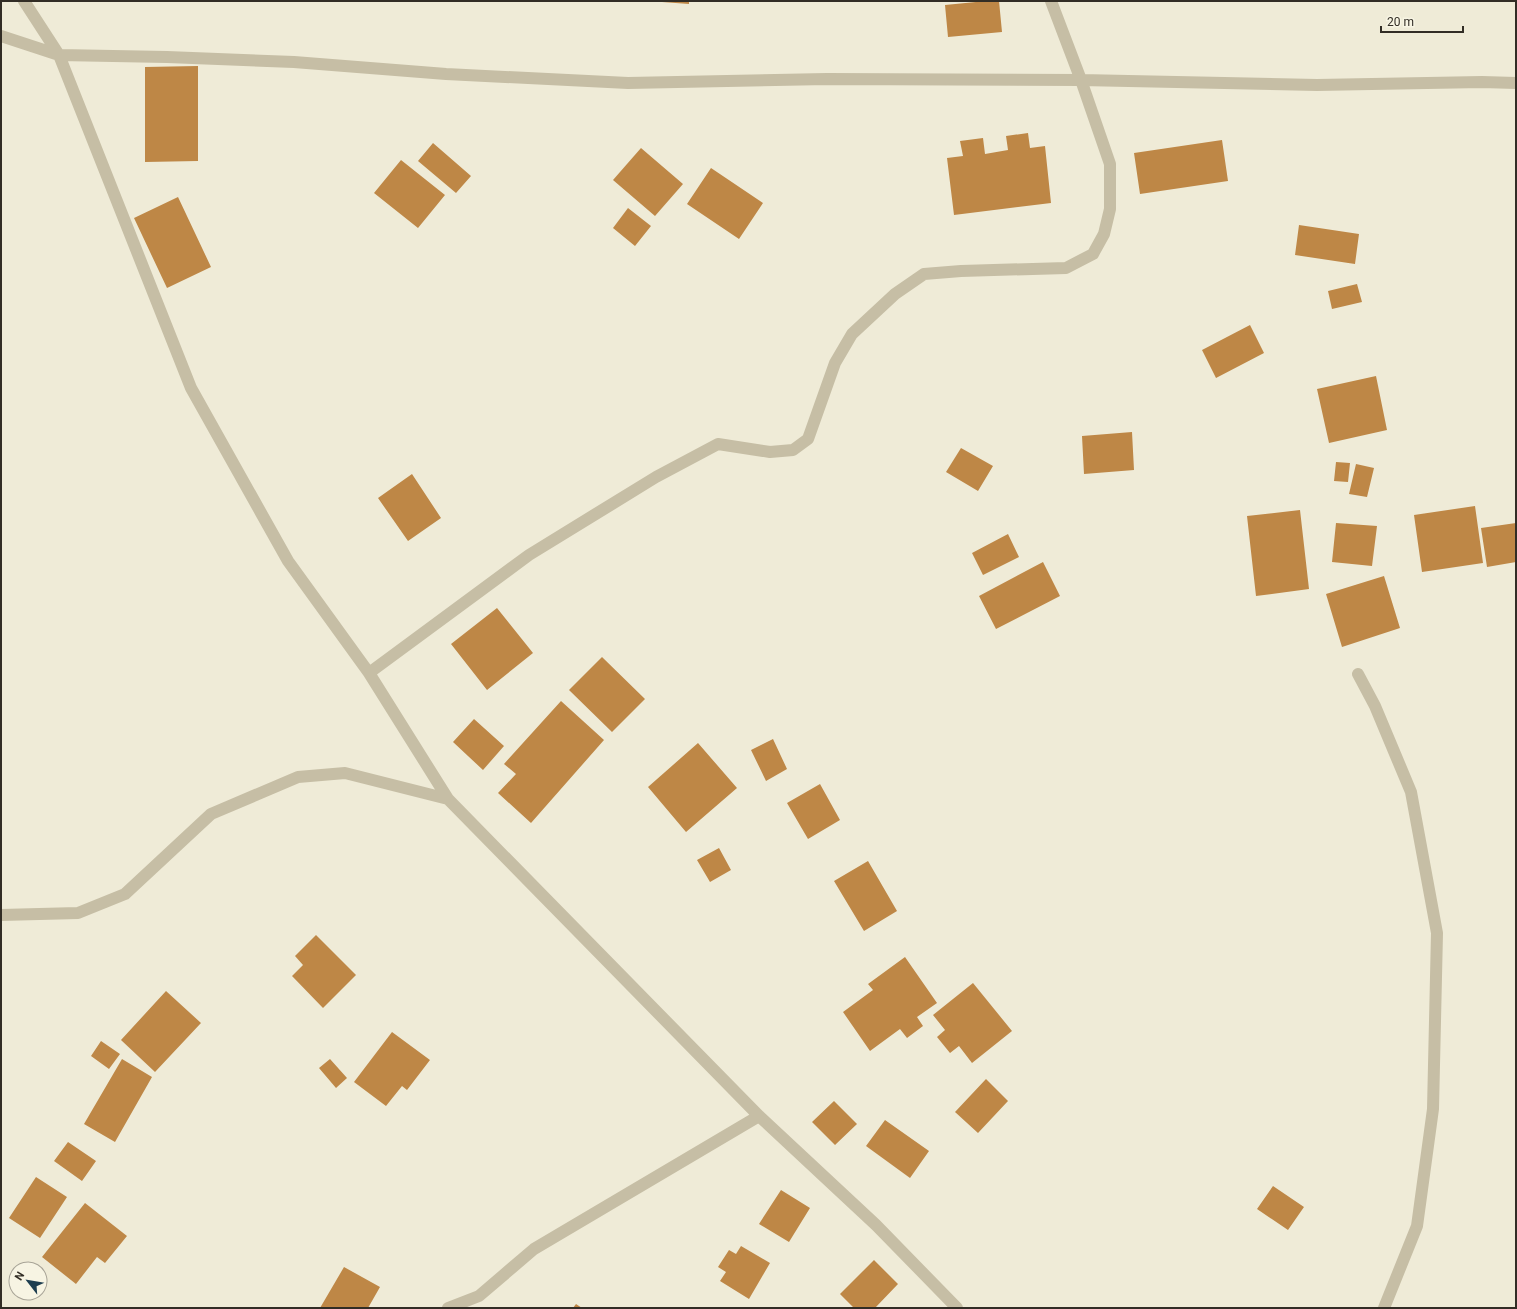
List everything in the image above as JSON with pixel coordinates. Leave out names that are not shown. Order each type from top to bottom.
[{"type":"street","points":[[24,1],[59,55],[191,388],[288,561],[369,673],[448,799],[759,1116],[876,1225],[957,1308]]},
{"type":"street","points":[[369,673],[529,555],[656,477],[718,444],[770,452],[793,450],[808,439],[835,363],[852,334],[895,294],[924,274],[962,271],[1066,268],[1093,254],[1104,234],[1110,209],[1110,164],[1081,80],[1051,1]]},
{"type":"street","points":[[1,36],[59,55],[167,56],[294,62],[446,74],[628,83],[827,79],[1081,80],[1317,85],[1482,82],[1516,83]]},
{"type":"street","points":[[1358,674],[1375,706],[1411,792],[1437,933],[1433,1109],[1417,1226],[1384,1308]]},
{"type":"street","points":[[1,915],[78,913],[125,894],[211,814],[298,778],[345,773],[448,799]]},
{"type":"street","points":[[448,1308],[480,1296],[534,1249],[759,1116]]},
{"type":"building","points":[[689,1],[689,4],[662,2]]},
{"type":"building","points":[[999,1],[1002,32],[948,37],[945,5]]},
{"type":"building","points":[[198,66],[198,161],[145,162],[145,67]]},
{"type":"building","points":[[1028,133],[1030,148],[1045,146],[1051,203],[954,215],[947,158],[963,156],[960,141],[983,138],[985,154],[1008,150],[1006,136]]},
{"type":"building","points":[[1222,140],[1228,181],[1140,194],[1134,153]]},
{"type":"building","points":[[433,143],[471,176],[456,193],[418,161]]},
{"type":"building","points":[[641,148],[683,184],[655,216],[613,180]]},
{"type":"building","points":[[401,160],[445,195],[418,228],[374,193]]},
{"type":"building","points":[[711,168],[763,203],[739,239],[687,204]]},
{"type":"building","points":[[178,197],[211,267],[167,288],[134,218]]},
{"type":"building","points":[[628,208],[651,226],[635,246],[613,228]]},
{"type":"building","points":[[1299,225],[1359,234],[1355,264],[1295,255]]},
{"type":"building","points":[[1357,284],[1362,302],[1332,309],[1328,291]]},
{"type":"building","points":[[1250,325],[1264,353],[1216,378],[1202,350]]},
{"type":"building","points":[[1376,376],[1387,430],[1329,443],[1317,389]]},
{"type":"building","points":[[1132,432],[1134,470],[1084,474],[1082,436]]},
{"type":"building","points":[[961,448],[993,466],[978,491],[946,472]]},
{"type":"building","points":[[1336,462],[1350,463],[1348,482],[1334,481]]},
{"type":"building","points":[[1356,464],[1374,468],[1367,497],[1349,494]]},
{"type":"building","points":[[412,474],[441,518],[408,541],[378,498]]},
{"type":"building","points":[[1475,506],[1483,563],[1422,572],[1414,515]]},
{"type":"building","points":[[1300,510],[1309,589],[1256,596],[1247,516]]},
{"type":"building","points":[[1336,523],[1377,526],[1372,566],[1332,562]]},
{"type":"building","points":[[1516,523],[1516,562],[1487,567],[1481,528]]},
{"type":"building","points":[[1008,534],[1019,557],[983,575],[972,553]]},
{"type":"building","points":[[1043,562],[1060,596],[996,629],[979,596]]},
{"type":"building","points":[[1384,576],[1400,628],[1342,647],[1326,594]]},
{"type":"building","points":[[497,608],[533,653],[487,690],[451,644]]},
{"type":"building","points":[[602,657],[645,699],[612,732],[569,690]]},
{"type":"building","points":[[561,701],[604,740],[531,823],[498,793],[516,774],[504,764]]},
{"type":"building","points":[[474,719],[504,746],[483,770],[453,742]]},
{"type":"building","points":[[773,739],[787,769],[766,781],[751,750]]},
{"type":"building","points":[[698,743],[737,788],[686,832],[648,787]]},
{"type":"building","points":[[820,784],[840,820],[808,839],[787,803]]},
{"type":"building","points":[[719,848],[731,870],[710,882],[697,860]]},
{"type":"building","points":[[868,861],[897,911],[864,931],[834,881]]},
{"type":"building","points":[[316,935],[356,975],[323,1008],[292,976],[303,965],[295,956]]},
{"type":"building","points":[[905,957],[937,1003],[917,1017],[923,1026],[907,1038],[900,1029],[870,1051],[843,1012],[873,990],[868,984]]},
{"type":"building","points":[[973,983],[1012,1031],[972,1063],[959,1046],[950,1053],[937,1037],[945,1030],[933,1015]]},
{"type":"building","points":[[166,991],[201,1023],[155,1072],[121,1040]]},
{"type":"building","points":[[392,1032],[430,1060],[407,1090],[402,1086],[386,1106],[354,1082]]},
{"type":"building","points":[[101,1041],[120,1054],[109,1069],[91,1056]]},
{"type":"building","points":[[122,1059],[152,1077],[115,1142],[84,1124]]},
{"type":"building","points":[[330,1059],[347,1078],[336,1088],[319,1068]]},
{"type":"building","points":[[986,1079],[1008,1101],[978,1133],[955,1112]]},
{"type":"building","points":[[834,1101],[857,1124],[835,1145],[812,1122]]},
{"type":"building","points":[[885,1120],[929,1151],[910,1178],[866,1146]]},
{"type":"building","points":[[68,1142],[96,1161],[82,1181],[54,1161]]},
{"type":"building","points":[[36,1177],[67,1197],[40,1238],[9,1218]]},
{"type":"building","points":[[1273,1186],[1304,1207],[1288,1230],[1257,1209]]},
{"type":"building","points":[[781,1190],[810,1208],[789,1242],[759,1224]]},
{"type":"building","points":[[85,1203],[127,1236],[105,1263],[97,1257],[76,1284],[42,1257]]},
{"type":"building","points":[[741,1246],[770,1263],[749,1299],[720,1281],[726,1272],[718,1267],[729,1250],[736,1254]]},
{"type":"building","points":[[874,1260],[898,1284],[875,1308],[854,1308],[840,1294]]},
{"type":"building","points":[[344,1267],[380,1287],[368,1308],[320,1308]]},
{"type":"building","points":[[576,1304],[582,1308],[573,1308]]}]
